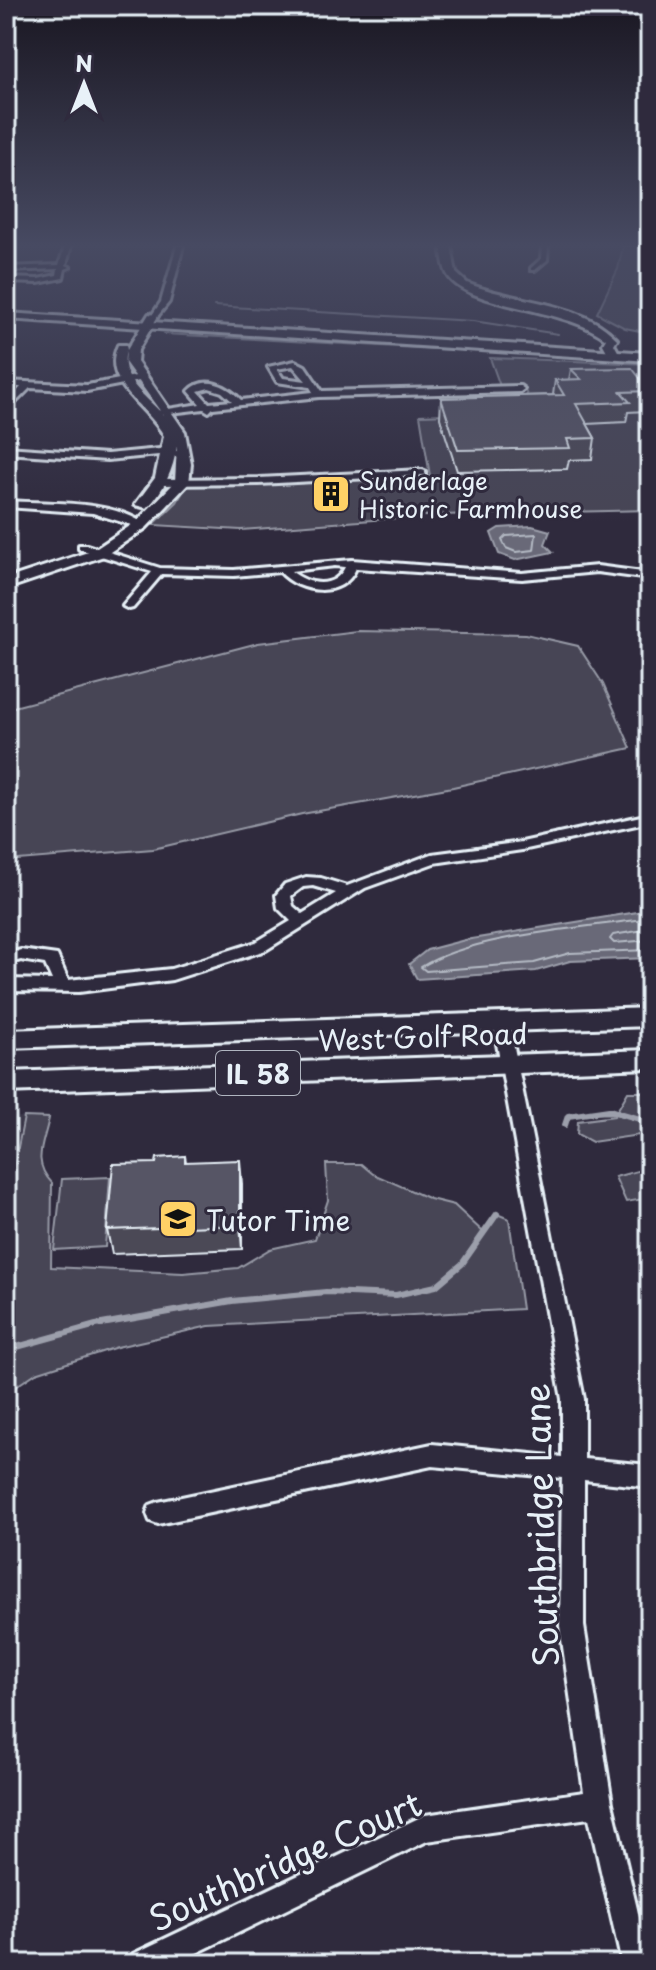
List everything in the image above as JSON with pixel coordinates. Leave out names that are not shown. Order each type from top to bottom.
[{"type":"main road","points":[[419,338],[611,350],[650,357]]},
{"type":"main road","points":[[611,350],[650,347]]},
{"type":"main road","name":"West Golf Road","points":[[6,1039],[650,1017]]},
{"type":"main road","name":"West Golf Road","points":[[6,1082],[650,1059]]},
{"type":"street","points":[[6,584],[99,553],[141,525],[183,480],[183,437],[163,414],[124,381],[117,364],[118,353],[129,338]]},
{"type":"street","points":[[6,574],[83,547],[149,499],[162,479],[170,436],[163,414],[131,362],[132,350],[139,338]]},
{"type":"street","points":[[590,338],[611,350],[611,338]]},
{"type":"street","points":[[6,384],[87,388],[141,378]]},
{"type":"street","points":[[310,384],[319,394]]},
{"type":"street","points":[[207,408],[193,391],[203,385],[226,388],[239,403]]},
{"type":"street","points":[[6,409],[27,386]]},
{"type":"street","points":[[163,414],[319,394],[520,389]]},
{"type":"street","points":[[6,450],[107,457],[185,456]]},
{"type":"street","points":[[162,479],[265,481],[422,473]]},
{"type":"street","points":[[6,504],[127,517],[141,525]]},
{"type":"street","points":[[75,509],[82,517],[115,526],[141,525]]},
{"type":"street","points":[[83,547],[159,571],[234,573],[352,563],[522,576],[597,569],[648,573]]},
{"type":"street","points":[[282,568],[290,579],[305,587],[340,584],[349,576],[352,563]]},
{"type":"street","points":[[129,606],[159,571]]},
{"type":"street","points":[[6,985],[62,986],[172,974],[261,946],[348,892],[432,859],[522,846],[650,818]]},
{"type":"street","points":[[301,921],[286,908],[283,895],[294,883],[315,879],[348,892]]},
{"type":"street","points":[[6,959],[21,955],[51,959],[62,986]]},
{"type":"street","points":[[501,1022],[510,1065]]},
{"type":"street","name":"Southbridge Lane","points":[[510,1065],[573,1399],[572,1626],[599,1803],[636,1964]]},
{"type":"street","points":[[158,1513],[432,1455],[650,1476]]},
{"type":"street","name":"Southbridge Court","points":[[143,1964],[425,1828],[599,1803]]},
{"type":"shaded area","points":[[490,358],[650,364],[650,510],[439,515],[241,530],[153,525],[177,502],[190,480],[430,476],[420,415],[534,411],[523,386],[500,386]]},
{"type":"shaded area","points":[[357,631],[526,634],[578,646],[603,684],[631,748],[453,787],[302,814],[153,849],[6,861],[6,709],[258,643]]},
{"type":"shaded area","points":[[628,1092],[650,1092],[650,1146],[639,1135],[592,1142],[577,1134],[578,1121],[614,1116]]},
{"type":"shaded area","points":[[24,1117],[21,1124],[6,1208],[6,1118]]},
{"type":"shaded area","points":[[24,1117],[49,1118],[41,1160],[52,1183],[51,1267],[183,1273],[238,1268],[270,1249],[315,1239],[328,1200],[326,1164],[361,1164],[373,1174],[430,1199],[454,1205],[483,1232],[497,1214],[509,1219],[522,1309],[209,1326],[117,1347],[36,1373],[6,1393],[6,1208]]},
{"type":"shaded area","points":[[650,1161],[650,1198],[626,1202],[615,1177],[645,1169]]},
{"type":"shaded area","points":[[110,1177],[105,1247],[54,1250],[62,1179]]},
{"type":"water","points":[[532,526],[550,531],[545,544],[553,552],[515,560],[499,554],[491,533],[499,528]]},
{"type":"water","points":[[650,910],[650,958],[570,961],[536,971],[417,979],[409,964],[427,950],[465,940]]},
{"type":"building","points":[[632,368],[650,391],[621,392],[630,402],[576,404],[595,438],[567,439],[570,448],[458,450],[441,398],[564,395],[555,380],[581,379],[571,369]]},
{"type":"building","name":"Tutor Time","points":[[185,1156],[185,1162],[240,1160],[240,1225],[107,1230],[113,1164],[156,1163],[157,1158]]},
{"type":"waterway","points":[[235,338],[472,351]]},
{"type":"waterway","points":[[565,1125],[568,1116],[609,1110],[650,1122]]},
{"type":"waterway","points":[[597,1112],[615,1112]]},
{"type":"waterway","points":[[6,1350],[96,1325],[232,1301],[326,1292],[396,1295],[436,1286],[462,1264],[497,1214]]},
{"type":"place","name":"Sunderlage Historic Farmhouse","points":[[331,494]]},
{"type":"place","name":"Tutor Time","points":[[178,1219]]}]
